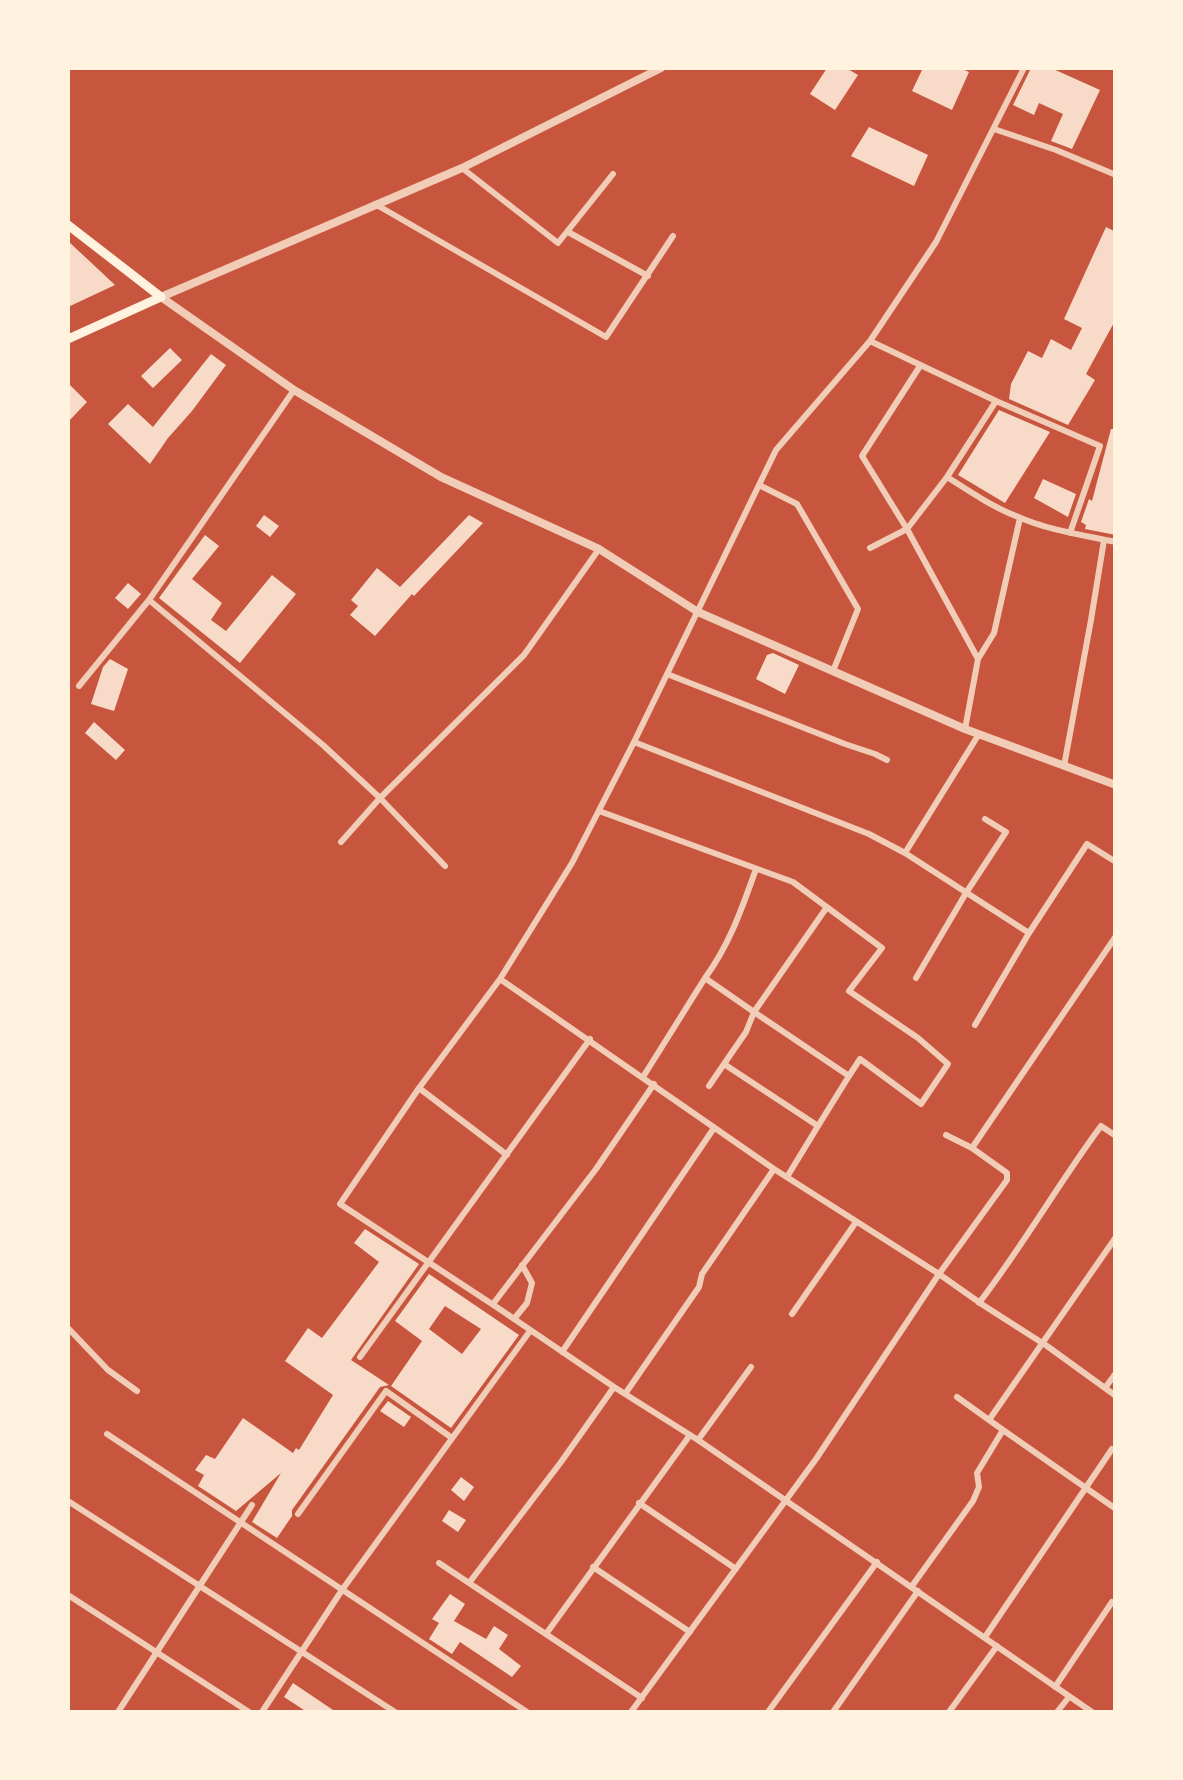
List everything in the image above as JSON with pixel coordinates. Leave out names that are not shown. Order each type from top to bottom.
[{"type":"main road","points":[[68,225],[161,297],[68,338]]},
{"type":"street","points":[[161,297],[462,168],[661,68]]},
{"type":"street","points":[[1024,68],[936,242],[870,341],[776,450],[572,863],[500,978],[340,1204],[786,1499],[1092,1712]]},
{"type":"street","points":[[994,130],[1056,150],[1116,176]]},
{"type":"street","points":[[462,168],[558,243],[613,174]]},
{"type":"street","points":[[376,204],[606,338],[673,236]]},
{"type":"street","points":[[568,232],[648,276]]},
{"type":"street","points":[[161,297],[294,390],[440,477],[599,549],[698,612],[965,729],[1116,785]]},
{"type":"street","points":[[870,341],[1100,446],[1070,533]]},
{"type":"street","points":[[920,366],[862,456],[978,658]]},
{"type":"street","points":[[79,686],[149,600],[294,390]]},
{"type":"street","points":[[870,548],[907,529],[947,477],[996,401]]},
{"type":"street","points":[[947,477],[1020,518],[1116,542]]},
{"type":"street","points":[[759,485],[797,504],[858,608],[834,671]]},
{"type":"street","points":[[965,729],[978,658],[994,633],[1020,518]]},
{"type":"street","points":[[1064,766],[1104,540]]},
{"type":"street","points":[[341,842],[524,655],[599,549]]},
{"type":"street","points":[[149,600],[323,745],[445,866]]},
{"type":"street","points":[[667,674],[887,760]]},
{"type":"street","points":[[905,854],[979,734]]},
{"type":"street","points":[[634,742],[868,834],[1029,933]]},
{"type":"street","points":[[599,811],[792,882],[882,948],[849,991],[918,1038],[948,1064],[921,1104],[860,1059],[788,1178]]},
{"type":"street","points":[[916,978],[1006,832],[985,819]]},
{"type":"street","points":[[975,1026],[1087,844],[1116,862]]},
{"type":"street","points":[[643,1076],[723,954],[756,869]]},
{"type":"street","points":[[709,1086],[746,1032],[754,1012],[827,908]]},
{"type":"street","points":[[972,1148],[1116,936]]},
{"type":"street","points":[[500,978],[774,1169],[939,1274],[1116,1396]]},
{"type":"street","points":[[706,978],[849,1076]]},
{"type":"street","points":[[360,1357],[590,1039]]},
{"type":"street","points":[[724,1064],[818,1126]]},
{"type":"street","points":[[493,1304],[596,1169],[654,1084]]},
{"type":"street","points":[[419,1088],[507,1154]]},
{"type":"street","points":[[978,1302],[1005,1269],[1062,1178],[1101,1126],[1116,1136]]},
{"type":"street","points":[[562,1352],[714,1128]]},
{"type":"street","points":[[631,1712],[786,1499],[1007,1180],[1007,1173],[946,1135]]},
{"type":"street","points":[[624,1394],[699,1288],[702,1274],[774,1169]]},
{"type":"street","points":[[792,1314],[856,1222]]},
{"type":"street","points":[[989,1420],[1116,1237]]},
{"type":"street","points":[[514,1319],[527,1303],[532,1283],[522,1265]]},
{"type":"street","points":[[68,1328],[108,1370],[137,1391]]},
{"type":"street","points":[[262,1712],[342,1590],[530,1331]]},
{"type":"street","points":[[546,1634],[640,1502],[751,1367]]},
{"type":"street","points":[[1105,1388],[1116,1373]]},
{"type":"street","points":[[469,1583],[614,1388]]},
{"type":"street","points":[[298,1514],[386,1391],[452,1438]]},
{"type":"street","points":[[957,1397],[1116,1508]]},
{"type":"street","points":[[834,1712],[973,1500],[979,1487],[977,1473],[1003,1430]]},
{"type":"street","points":[[107,1434],[526,1712]]},
{"type":"street","points":[[985,1638],[1112,1449]]},
{"type":"street","points":[[68,1501],[395,1712]]},
{"type":"street","points":[[640,1502],[736,1568]]},
{"type":"street","points":[[118,1712],[252,1505]]},
{"type":"street","points":[[768,1712],[877,1562]]},
{"type":"street","points":[[439,1563],[642,1698]]},
{"type":"street","points":[[593,1567],[690,1632]]},
{"type":"street","points":[[68,1595],[249,1712]]},
{"type":"street","points":[[1055,1687],[1112,1602]]},
{"type":"street","points":[[949,1712],[997,1646]]},
{"type":"street","points":[[1058,1712],[1069,1696]]},
{"type":"building","points":[[827,68],[846,68],[858,75],[835,110],[810,94]]},
{"type":"building","points":[[923,68],[960,68],[969,72],[952,110],[912,91]]},
{"type":"building","points":[[1031,68],[1051,68],[1100,90],[1072,149],[1051,141],[1063,114],[1039,103],[1034,115],[1013,105]]},
{"type":"building","points":[[869,127],[928,155],[914,186],[851,156]]},
{"type":"building","points":[[1106,227],[1116,232],[1116,319],[1086,374],[1095,380],[1068,425],[1009,399],[1011,384],[1028,351],[1042,358],[1051,339],[1071,350],[1082,328],[1064,319]]},
{"type":"building","points":[[68,241],[115,285],[68,307]]},
{"type":"building","points":[[170,348],[182,360],[153,388],[141,376]]},
{"type":"building","points":[[211,354],[226,365],[150,464],[108,424],[128,404],[153,427]]},
{"type":"building","points":[[68,383],[87,402],[68,422]]},
{"type":"building","points":[[999,410],[1050,432],[1005,503],[958,475]]},
{"type":"building","points":[[1111,429],[1116,429],[1116,535],[1085,529],[1081,522],[1089,499],[1092,501]]},
{"type":"building","points":[[1043,479],[1076,494],[1068,517],[1034,498]]},
{"type":"building","points":[[264,515],[279,526],[270,537],[256,526]]},
{"type":"building","points":[[469,515],[483,523],[375,636],[350,615],[358,606],[351,600],[377,568],[400,587]]},
{"type":"building","points":[[205,535],[219,546],[192,579],[222,603],[211,620],[226,631],[272,575],[296,594],[240,663],[159,598]]},
{"type":"building","points":[[128,583],[141,594],[128,609],[115,598]]},
{"type":"building","points":[[773,653],[799,665],[785,694],[756,679],[767,655]]},
{"type":"building","points":[[110,659],[128,669],[114,711],[91,704],[103,667]]},
{"type":"building","points":[[94,722],[125,750],[116,760],[85,733]]},
{"type":"building","points":[[365,1229],[419,1264],[351,1360],[389,1385],[380,1387],[292,1510],[277,1538],[252,1522],[281,1473],[236,1511],[198,1486],[204,1475],[195,1470],[206,1455],[215,1459],[243,1418],[293,1453],[296,1448],[299,1450],[333,1395],[285,1361],[308,1328],[322,1338],[379,1262],[354,1243]]},
{"type":"building","points":[[429,1274],[519,1335],[451,1428],[391,1386],[422,1341],[395,1321]],"holes":[[[445,1306],[481,1329],[462,1354],[429,1329]]]},
{"type":"building","points":[[388,1401],[411,1417],[404,1427],[380,1411]]},
{"type":"building","points":[[461,1477],[474,1487],[464,1501],[451,1490]]},
{"type":"building","points":[[449,1510],[466,1520],[458,1532],[442,1521]]},
{"type":"building","points":[[450,1594],[465,1604],[454,1621],[486,1639],[494,1626],[508,1635],[499,1649],[521,1666],[512,1677],[460,1642],[452,1654],[429,1639],[439,1623],[432,1619]]},
{"type":"building","points":[[293,1683],[336,1712],[307,1712],[284,1697]]}]
